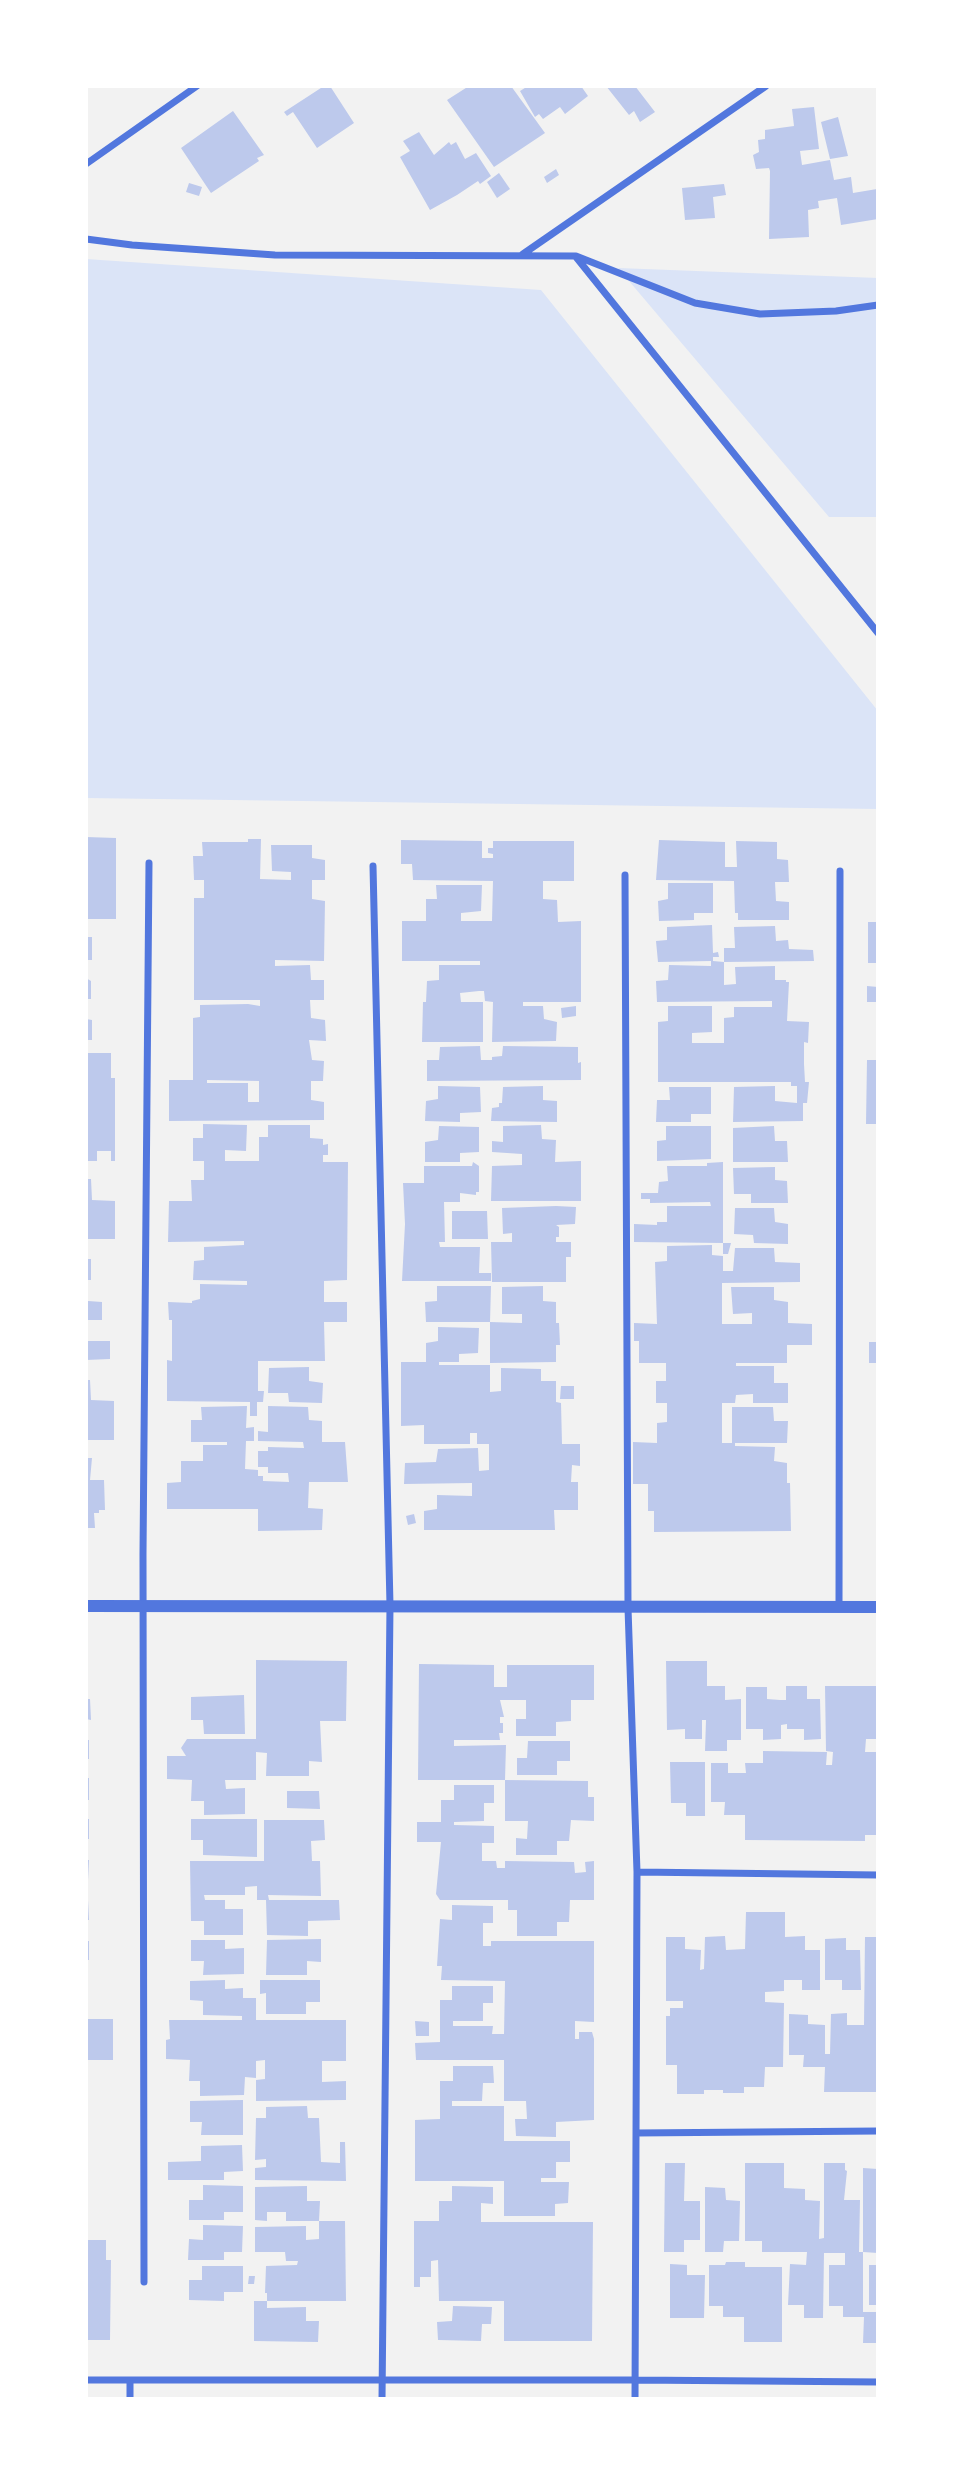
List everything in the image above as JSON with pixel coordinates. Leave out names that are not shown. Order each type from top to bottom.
[{"type":"street","points":[[86,164],[197,86]]},
{"type":"street","points":[[523,255],[766,86]]},
{"type":"street","points":[[86,239],[275,255],[576,256],[695,303],[760,314],[836,311],[878,305]]},
{"type":"street","points":[[576,256],[878,633]]},
{"type":"street","points":[[144,2282],[144,1605],[149,863]]},
{"type":"street","points":[[373,866],[390,1605],[382,2399]]},
{"type":"street","points":[[839,1606],[840,871]]},
{"type":"street","points":[[625,875],[628,1608],[637,1872],[635,2399]]},
{"type":"street","points":[[86,1606],[878,1607]]},
{"type":"street","points":[[637,1872],[878,1875]]},
{"type":"street","points":[[636,2133],[878,2131]]},
{"type":"street","points":[[86,2380],[878,2382]]},
{"type":"street","points":[[130,2381],[130,2399]]},
{"type":"shaded area","points":[[86,259],[541,290],[878,711],[878,809],[86,798]]},
{"type":"shaded area","points":[[618,268],[878,278],[878,517],[829,517]]},
{"type":"building","points":[[324,86],[330,86],[354,123],[317,148],[293,112],[287,116],[284,112]]},
{"type":"building","points":[[469,86],[511,86],[545,133],[494,167],[447,100]]},
{"type":"building","points":[[528,86],[581,86],[588,96],[565,114],[560,107],[543,119],[539,114],[535,117],[520,91]]},
{"type":"building","points":[[606,86],[635,86],[655,112],[640,122],[634,111],[629,115]]},
{"type":"building","points":[[814,107],[819,149],[800,151],[802,165],[830,160],[834,180],[851,177],[853,193],[877,189],[878,219],[841,225],[837,198],[818,201],[819,208],[808,210],[809,237],[769,239],[770,171],[769,168],[756,169],[753,155],[759,152],[758,140],[765,139],[765,130],[794,126],[792,109]]},
{"type":"building","points":[[233,111],[264,155],[211,193],[181,148]]},
{"type":"building","points":[[838,117],[848,156],[830,159],[821,122]]},
{"type":"building","points":[[419,132],[434,155],[449,142],[451,145],[456,142],[465,159],[476,153],[491,176],[430,210],[400,157],[410,151],[403,141]]},
{"type":"building","points":[[556,169],[559,175],[547,183],[544,177]]},
{"type":"building","points":[[499,173],[510,189],[497,198],[487,182]]},
{"type":"building","points":[[189,183],[202,187],[199,196],[186,192]]},
{"type":"building","points":[[724,184],[726,195],[713,197],[715,218],[685,220],[682,188]]},
{"type":"building","points":[[86,837],[116,838],[116,919],[86,919]]},
{"type":"building","points":[[248,839],[261,839],[260,879],[291,880],[291,872],[272,871],[271,845],[312,845],[312,858],[325,860],[325,880],[312,880],[312,899],[325,901],[324,961],[275,960],[275,966],[310,965],[311,980],[324,980],[324,1000],[310,1000],[311,1018],[325,1020],[326,1041],[309,1040],[312,1060],[324,1061],[323,1081],[311,1081],[311,1100],[324,1102],[324,1120],[169,1121],[169,1080],[193,1080],[193,1018],[200,1017],[200,1005],[260,1006],[260,1000],[194,1000],[194,898],[204,898],[204,880],[194,880],[193,856],[203,856],[202,842],[248,842]],"holes":[[[207,1080],[259,1081],[259,1102],[248,1102],[248,1083],[207,1083]]]},
{"type":"building","points":[[401,840],[482,841],[482,858],[493,858],[493,854],[488,853],[488,848],[493,848],[493,841],[574,841],[574,881],[543,881],[543,899],[557,900],[558,922],[581,921],[581,1002],[523,1002],[523,1006],[543,1006],[544,1019],[557,1022],[556,1041],[492,1042],[493,1002],[485,1001],[484,991],[479,991],[460,993],[461,1002],[483,1002],[483,1042],[422,1042],[423,1002],[426,1002],[427,981],[439,980],[439,965],[480,965],[480,961],[402,961],[402,921],[426,921],[426,899],[437,899],[436,885],[482,885],[481,911],[461,913],[461,921],[492,921],[493,881],[413,880],[412,864],[401,864]]},
{"type":"building","points":[[659,840],[725,842],[725,867],[737,867],[736,841],[777,842],[777,859],[788,860],[789,882],[775,882],[776,901],[789,902],[789,920],[738,920],[738,913],[735,913],[734,881],[656,880]]},
{"type":"building","points":[[668,883],[713,883],[713,913],[694,913],[694,920],[659,921],[658,901],[668,899]]},
{"type":"building","points":[[868,922],[878,922],[878,963],[868,963]]},
{"type":"building","points":[[712,925],[713,953],[718,952],[719,957],[713,957],[713,961],[724,962],[724,985],[736,984],[735,967],[775,966],[775,980],[789,982],[787,1021],[809,1022],[808,1043],[804,1042],[805,1082],[809,1082],[807,1103],[803,1103],[803,1121],[733,1122],[734,1087],[775,1086],[775,1101],[797,1103],[797,1086],[791,1086],[791,1082],[658,1082],[658,1022],[668,1021],[668,1006],[712,1006],[712,1032],[692,1033],[692,1043],[724,1043],[724,1018],[734,1017],[734,1007],[772,1007],[772,1001],[657,1002],[656,981],[668,980],[669,965],[711,966],[711,961],[658,962],[656,941],[667,940],[667,927]]},
{"type":"building","points":[[775,926],[776,941],[788,940],[789,949],[813,950],[814,961],[724,962],[724,948],[735,948],[734,927]]},
{"type":"building","points":[[86,937],[92,937],[92,960],[86,960]]},
{"type":"building","points":[[86,978],[91,981],[91,999],[86,999]]},
{"type":"building","points":[[867,986],[878,987],[878,1002],[867,1002]]},
{"type":"building","points":[[576,1006],[576,1016],[562,1018],[561,1008]]},
{"type":"building","points":[[86,1019],[92,1020],[92,1040],[86,1040]]},
{"type":"building","points":[[480,1046],[481,1060],[502,1056],[503,1046],[578,1047],[581,1080],[427,1081],[427,1060],[439,1060],[440,1047]]},
{"type":"building","points":[[87,1053],[111,1053],[111,1078],[115,1078],[115,1161],[111,1161],[111,1151],[97,1151],[97,1161],[86,1161]]},
{"type":"building","points":[[867,1060],[878,1060],[878,1124],[866,1124]]},
{"type":"building","points":[[438,1086],[480,1087],[481,1112],[460,1113],[460,1122],[425,1121],[426,1101],[438,1099]]},
{"type":"building","points":[[543,1086],[543,1100],[557,1101],[557,1122],[491,1121],[492,1108],[499,1107],[499,1103],[502,1103],[503,1087]]},
{"type":"building","points":[[669,1087],[711,1087],[711,1114],[691,1114],[691,1122],[656,1122],[657,1100],[670,1100]]},
{"type":"building","points":[[203,1124],[247,1125],[246,1151],[225,1150],[225,1161],[259,1161],[259,1137],[268,1137],[268,1125],[310,1125],[310,1138],[323,1139],[323,1145],[328,1144],[328,1155],[323,1155],[323,1162],[348,1162],[347,1280],[324,1281],[324,1302],[347,1302],[347,1322],[324,1322],[325,1361],[258,1361],[258,1391],[264,1391],[263,1402],[257,1402],[257,1416],[250,1416],[250,1402],[167,1401],[167,1360],[172,1361],[172,1320],[169,1320],[168,1302],[192,1303],[200,1299],[200,1284],[247,1285],[247,1281],[193,1280],[194,1261],[204,1260],[204,1247],[244,1245],[244,1241],[168,1242],[169,1201],[192,1201],[191,1180],[204,1180],[204,1161],[193,1161],[193,1138],[203,1138]]},
{"type":"building","points":[[541,1125],[542,1139],[556,1140],[555,1162],[581,1161],[581,1201],[491,1201],[492,1166],[522,1165],[522,1154],[492,1152],[492,1141],[503,1142],[503,1126]]},
{"type":"building","points":[[439,1126],[479,1127],[479,1152],[460,1153],[460,1162],[425,1162],[425,1142],[438,1140]]},
{"type":"building","points":[[666,1126],[711,1126],[711,1159],[657,1161],[657,1141],[666,1140]]},
{"type":"building","points":[[774,1126],[775,1141],[787,1141],[788,1162],[733,1162],[733,1128]]},
{"type":"building","points":[[473,1162],[479,1166],[479,1192],[476,1192],[476,1195],[460,1193],[460,1202],[444,1202],[445,1242],[439,1242],[440,1247],[480,1247],[479,1273],[491,1273],[491,1281],[402,1281],[405,1224],[403,1183],[424,1183],[424,1166],[472,1166]]},
{"type":"building","points":[[723,1162],[723,1243],[634,1242],[634,1224],[657,1225],[657,1222],[667,1222],[667,1206],[711,1206],[710,1202],[650,1203],[650,1199],[641,1199],[641,1193],[658,1193],[659,1182],[668,1181],[667,1166],[707,1166],[707,1163]]},
{"type":"building","points":[[775,1167],[775,1180],[787,1181],[788,1203],[751,1203],[751,1194],[734,1194],[733,1168]]},
{"type":"building","points":[[86,1179],[91,1179],[92,1200],[115,1201],[115,1239],[86,1239]]},
{"type":"building","points":[[576,1207],[575,1224],[556,1225],[559,1227],[559,1237],[556,1237],[556,1242],[571,1242],[571,1257],[566,1257],[566,1282],[492,1282],[491,1242],[512,1242],[512,1233],[503,1234],[502,1208]]},
{"type":"building","points":[[735,1208],[774,1208],[775,1222],[788,1224],[788,1244],[754,1243],[753,1235],[734,1234]]},
{"type":"building","points":[[452,1211],[487,1211],[488,1239],[452,1239]]},
{"type":"building","points":[[723,1243],[731,1243],[728,1254],[723,1254]]},
{"type":"building","points":[[712,1245],[712,1255],[723,1256],[723,1271],[733,1271],[735,1248],[774,1248],[775,1262],[800,1263],[800,1282],[722,1283],[722,1324],[752,1324],[752,1313],[733,1314],[731,1287],[774,1287],[774,1300],[788,1302],[788,1323],[812,1324],[812,1345],[787,1345],[787,1363],[736,1363],[736,1366],[774,1366],[774,1383],[788,1383],[788,1403],[753,1403],[753,1394],[736,1395],[735,1403],[722,1403],[722,1443],[732,1443],[732,1407],[773,1407],[774,1421],[788,1421],[787,1443],[735,1443],[735,1446],[775,1447],[774,1461],[787,1463],[791,1531],[654,1532],[654,1511],[648,1511],[648,1484],[633,1484],[633,1442],[657,1443],[657,1423],[667,1422],[667,1403],[656,1403],[656,1381],[666,1381],[666,1363],[639,1363],[639,1341],[634,1341],[634,1323],[657,1324],[655,1262],[667,1261],[667,1246]]},
{"type":"building","points":[[86,1259],[91,1259],[91,1280],[86,1280]]},
{"type":"building","points":[[437,1286],[491,1286],[490,1322],[426,1322],[425,1302],[437,1301]]},
{"type":"building","points":[[543,1286],[543,1301],[556,1302],[560,1345],[556,1345],[556,1362],[490,1363],[490,1322],[522,1323],[522,1314],[502,1314],[502,1287]]},
{"type":"building","points":[[86,1298],[88,1301],[102,1302],[102,1320],[86,1320]]},
{"type":"building","points":[[438,1327],[479,1328],[478,1353],[459,1354],[459,1362],[439,1362],[439,1365],[490,1365],[490,1392],[501,1391],[501,1368],[541,1369],[541,1381],[556,1381],[556,1402],[561,1403],[562,1444],[580,1444],[580,1466],[572,1465],[571,1482],[578,1482],[578,1510],[554,1510],[555,1530],[424,1530],[424,1511],[437,1509],[437,1495],[472,1496],[472,1483],[404,1484],[405,1463],[436,1462],[438,1449],[478,1448],[479,1471],[489,1470],[489,1444],[477,1444],[477,1433],[470,1433],[470,1444],[424,1444],[424,1425],[401,1426],[401,1362],[426,1362],[426,1343],[438,1341]]},
{"type":"building","points":[[86,1341],[110,1341],[110,1359],[86,1360]]},
{"type":"building","points":[[869,1342],[878,1342],[878,1363],[869,1363]]},
{"type":"building","points":[[309,1367],[309,1381],[323,1383],[322,1403],[289,1402],[288,1393],[268,1393],[269,1368]]},
{"type":"building","points":[[86,1380],[90,1380],[91,1400],[114,1401],[114,1440],[86,1440]]},
{"type":"building","points":[[561,1386],[574,1386],[574,1399],[560,1399]]},
{"type":"building","points":[[247,1406],[246,1428],[254,1427],[254,1441],[246,1441],[245,1469],[258,1470],[258,1476],[263,1476],[263,1481],[289,1482],[288,1473],[268,1473],[268,1467],[258,1467],[258,1451],[268,1451],[268,1447],[304,1448],[303,1442],[258,1441],[258,1431],[268,1432],[268,1406],[308,1407],[309,1420],[322,1421],[322,1442],[345,1442],[348,1482],[309,1482],[308,1508],[323,1509],[322,1530],[258,1531],[258,1509],[167,1509],[167,1483],[181,1482],[181,1461],[203,1461],[203,1445],[227,1445],[227,1442],[191,1442],[191,1420],[202,1420],[201,1407]]},
{"type":"building","points":[[86,1458],[92,1458],[90,1480],[104,1480],[105,1510],[94,1513],[95,1528],[86,1528]]},
{"type":"building","points":[[414,1514],[416,1523],[408,1525],[406,1516]]},
{"type":"building","points":[[256,1660],[347,1661],[346,1721],[320,1721],[322,1762],[309,1761],[309,1776],[266,1776],[267,1753],[256,1752],[256,1780],[225,1780],[226,1789],[245,1788],[245,1814],[204,1815],[204,1801],[191,1801],[192,1780],[167,1779],[167,1756],[186,1756],[181,1748],[187,1739],[256,1739]]},
{"type":"building","points":[[666,1661],[707,1661],[707,1686],[725,1686],[725,1700],[741,1699],[741,1740],[727,1740],[727,1751],[705,1751],[706,1720],[702,1720],[702,1739],[685,1739],[685,1729],[667,1730]]},
{"type":"building","points":[[419,1664],[494,1665],[494,1687],[507,1687],[507,1665],[594,1665],[594,1700],[571,1700],[571,1721],[556,1722],[556,1736],[516,1736],[516,1719],[526,1719],[526,1700],[500,1700],[504,1717],[500,1717],[503,1733],[499,1733],[500,1740],[454,1740],[454,1746],[506,1745],[505,1780],[418,1780]]},
{"type":"building","points":[[786,1686],[807,1686],[807,1699],[820,1699],[821,1739],[804,1740],[804,1729],[787,1729],[787,1724],[781,1725],[781,1739],[763,1740],[763,1729],[746,1729],[746,1687],[767,1687],[767,1699],[786,1700]]},
{"type":"building","points":[[825,1686],[878,1686],[878,1739],[866,1739],[865,1752],[878,1752],[878,1835],[865,1835],[865,1841],[745,1840],[745,1815],[724,1815],[725,1802],[711,1802],[711,1763],[728,1763],[728,1773],[746,1773],[745,1763],[763,1763],[763,1751],[827,1752],[826,1765],[832,1765],[833,1752],[826,1751]]},
{"type":"building","points":[[244,1695],[245,1734],[204,1734],[203,1720],[191,1720],[191,1697]]},
{"type":"building","points":[[86,1699],[90,1699],[91,1720],[86,1719]]},
{"type":"building","points":[[86,1740],[89,1740],[89,1759],[86,1759]]},
{"type":"building","points":[[528,1741],[570,1741],[570,1761],[557,1761],[557,1775],[517,1775],[517,1758],[527,1758]]},
{"type":"building","points":[[670,1762],[705,1762],[705,1816],[686,1816],[686,1803],[671,1803]]},
{"type":"building","points":[[86,1778],[89,1778],[89,1800],[86,1800]]},
{"type":"building","points":[[505,1780],[588,1781],[588,1797],[594,1797],[594,1821],[571,1820],[569,1841],[557,1841],[557,1855],[516,1855],[516,1838],[527,1839],[528,1821],[505,1821]]},
{"type":"building","points":[[454,1785],[494,1785],[494,1803],[484,1803],[484,1821],[454,1822],[454,1825],[494,1826],[494,1843],[482,1843],[482,1861],[496,1861],[497,1868],[505,1868],[505,1861],[574,1862],[575,1873],[586,1872],[585,1862],[594,1861],[594,1900],[570,1900],[569,1922],[557,1922],[557,1936],[517,1936],[517,1910],[508,1910],[508,1900],[440,1900],[436,1894],[441,1842],[417,1842],[417,1822],[441,1822],[441,1800],[454,1800]]},
{"type":"building","points":[[287,1791],[319,1791],[320,1809],[287,1808]]},
{"type":"building","points":[[86,1819],[89,1819],[89,1839],[86,1839]]},
{"type":"building","points":[[191,1819],[257,1819],[257,1857],[203,1855],[203,1840],[191,1840]]},
{"type":"building","points":[[264,1820],[324,1820],[325,1840],[311,1841],[312,1861],[320,1861],[321,1896],[268,1895],[269,1900],[339,1900],[340,1920],[308,1921],[308,1936],[267,1935],[266,1900],[257,1900],[257,1886],[245,1887],[245,1895],[204,1895],[205,1900],[225,1900],[225,1909],[243,1909],[243,1935],[204,1935],[204,1921],[191,1921],[190,1861],[264,1861]]},
{"type":"building","points":[[86,1860],[89,1860],[88,1880],[86,1880]]},
{"type":"building","points":[[88,1900],[89,1920],[86,1920]]},
{"type":"building","points":[[452,1905],[493,1906],[493,1923],[483,1923],[483,1946],[491,1946],[491,1941],[594,1941],[594,2022],[575,2021],[575,2039],[579,2039],[579,2032],[592,2032],[594,2039],[594,2120],[556,2122],[556,2137],[516,2136],[515,2119],[527,2119],[526,2101],[504,2101],[504,2060],[416,2060],[415,2043],[440,2042],[440,2000],[452,2000],[452,1986],[493,1986],[493,2003],[483,2003],[483,2021],[453,2021],[453,2026],[493,2026],[492,2034],[504,2034],[505,1981],[441,1980],[442,1966],[437,1966],[440,1919],[452,1920]]},
{"type":"building","points":[[746,1912],[785,1912],[785,1937],[805,1936],[805,1950],[820,1950],[820,1990],[802,1990],[802,1980],[784,1980],[784,1991],[765,1992],[765,2002],[784,2003],[783,2067],[765,2067],[764,2087],[744,2087],[744,2093],[704,2090],[704,2094],[677,2094],[677,2065],[666,2065],[666,2016],[670,2016],[670,2008],[683,2008],[683,2001],[666,2001],[666,1937],[685,1937],[685,1949],[701,1950],[700,1970],[704,1969],[705,1937],[725,1936],[726,1950],[745,1949]]},
{"type":"building","points":[[865,1937],[878,1937],[878,2092],[824,2092],[825,2067],[803,2067],[804,2055],[789,2055],[789,2014],[808,2015],[808,2024],[825,2025],[825,2054],[830,2054],[831,2014],[847,2013],[847,2025],[864,2025]]},
{"type":"building","points":[[846,1938],[846,1950],[860,1950],[861,1990],[842,1990],[842,1980],[825,1980],[825,1939]]},
{"type":"building","points":[[321,1939],[321,1962],[307,1961],[307,1975],[266,1975],[267,1940]]},
{"type":"building","points":[[191,1940],[225,1940],[225,1949],[244,1948],[244,1974],[203,1975],[204,1961],[191,1961]]},
{"type":"building","points":[[86,1941],[89,1941],[89,1960],[86,1960]]},
{"type":"building","points":[[225,1980],[225,1989],[243,1988],[243,1998],[256,1998],[256,2020],[346,2020],[346,2061],[322,2061],[322,2082],[346,2081],[346,2100],[256,2101],[256,2080],[265,2079],[265,2060],[256,2061],[256,2078],[245,2077],[244,2095],[200,2096],[200,2081],[189,2081],[190,2060],[166,2059],[166,2040],[170,2039],[169,2020],[242,2020],[242,2016],[203,2015],[203,2001],[190,2000],[190,1981]]},
{"type":"building","points":[[260,1980],[320,1980],[320,2002],[306,2002],[306,2014],[266,2014],[266,1993],[260,1994]]},
{"type":"building","points":[[86,2019],[113,2019],[113,2060],[86,2060]]},
{"type":"building","points":[[415,2021],[429,2022],[429,2036],[416,2036]]},
{"type":"building","points":[[453,2066],[493,2066],[494,2083],[483,2083],[482,2101],[452,2101],[452,2106],[504,2106],[504,2141],[570,2141],[570,2162],[556,2162],[556,2178],[541,2178],[541,2182],[569,2182],[568,2203],[555,2204],[555,2216],[504,2216],[504,2181],[415,2181],[415,2120],[440,2119],[440,2081],[453,2081]]},
{"type":"building","points":[[243,2100],[243,2135],[201,2135],[202,2122],[190,2122],[190,2101]]},
{"type":"building","points":[[307,2106],[308,2118],[319,2118],[321,2162],[340,2163],[340,2142],[345,2142],[346,2181],[255,2180],[255,2168],[266,2167],[266,2159],[255,2160],[256,2118],[266,2118],[266,2107]]},
{"type":"building","points":[[242,2145],[243,2171],[224,2172],[224,2180],[168,2180],[168,2162],[201,2161],[201,2146]]},
{"type":"building","points":[[665,2163],[685,2163],[684,2201],[700,2201],[700,2240],[684,2240],[684,2252],[664,2252]]},
{"type":"building","points":[[745,2163],[784,2163],[784,2188],[805,2189],[805,2200],[820,2201],[819,2239],[824,2238],[824,2163],[845,2163],[847,2171],[844,2200],[860,2200],[859,2252],[863,2252],[863,2312],[878,2312],[878,2343],[863,2343],[864,2317],[843,2317],[843,2306],[829,2306],[829,2265],[845,2265],[845,2253],[824,2253],[823,2318],[804,2318],[804,2305],[788,2305],[790,2264],[806,2265],[807,2252],[762,2252],[762,2241],[745,2241]]},
{"type":"building","points":[[863,2168],[878,2169],[878,2253],[863,2252]]},
{"type":"building","points":[[203,2185],[243,2186],[243,2212],[224,2212],[224,2220],[189,2220],[189,2200],[203,2200]]},
{"type":"building","points":[[307,2186],[307,2201],[320,2201],[319,2221],[286,2221],[286,2212],[267,2212],[267,2221],[255,2220],[255,2187]]},
{"type":"building","points":[[452,2186],[493,2187],[493,2204],[481,2203],[481,2222],[593,2222],[592,2341],[504,2341],[504,2301],[439,2301],[438,2260],[431,2261],[431,2277],[420,2277],[420,2287],[414,2287],[414,2221],[439,2221],[439,2201],[452,2201]]},
{"type":"building","points":[[705,2187],[725,2188],[726,2200],[740,2201],[739,2241],[724,2241],[723,2252],[705,2252]]},
{"type":"building","points":[[319,2221],[345,2221],[346,2301],[267,2301],[266,2266],[297,2265],[298,2261],[286,2261],[285,2252],[255,2252],[255,2227],[306,2226],[306,2240],[319,2239]]},
{"type":"building","points":[[203,2225],[243,2226],[242,2252],[224,2252],[224,2260],[188,2260],[189,2239],[203,2240]]},
{"type":"building","points":[[86,2240],[106,2240],[106,2260],[111,2260],[110,2340],[86,2340]]},
{"type":"building","points":[[726,2262],[745,2262],[745,2267],[782,2267],[782,2342],[744,2342],[744,2317],[723,2317],[723,2306],[709,2306],[709,2265],[725,2265]]},
{"type":"building","points":[[670,2264],[687,2265],[687,2275],[705,2275],[704,2318],[670,2318]]},
{"type":"building","points":[[869,2265],[878,2265],[878,2305],[869,2305]]},
{"type":"building","points":[[202,2266],[243,2266],[243,2292],[224,2292],[224,2301],[189,2300],[189,2280],[202,2280]]},
{"type":"building","points":[[249,2276],[255,2276],[254,2284],[248,2284]]},
{"type":"building","points":[[254,2301],[267,2301],[267,2308],[306,2307],[306,2321],[319,2321],[318,2342],[254,2341]]},
{"type":"building","points":[[453,2306],[492,2307],[491,2324],[482,2324],[481,2341],[438,2340],[437,2322],[452,2321]]}]
